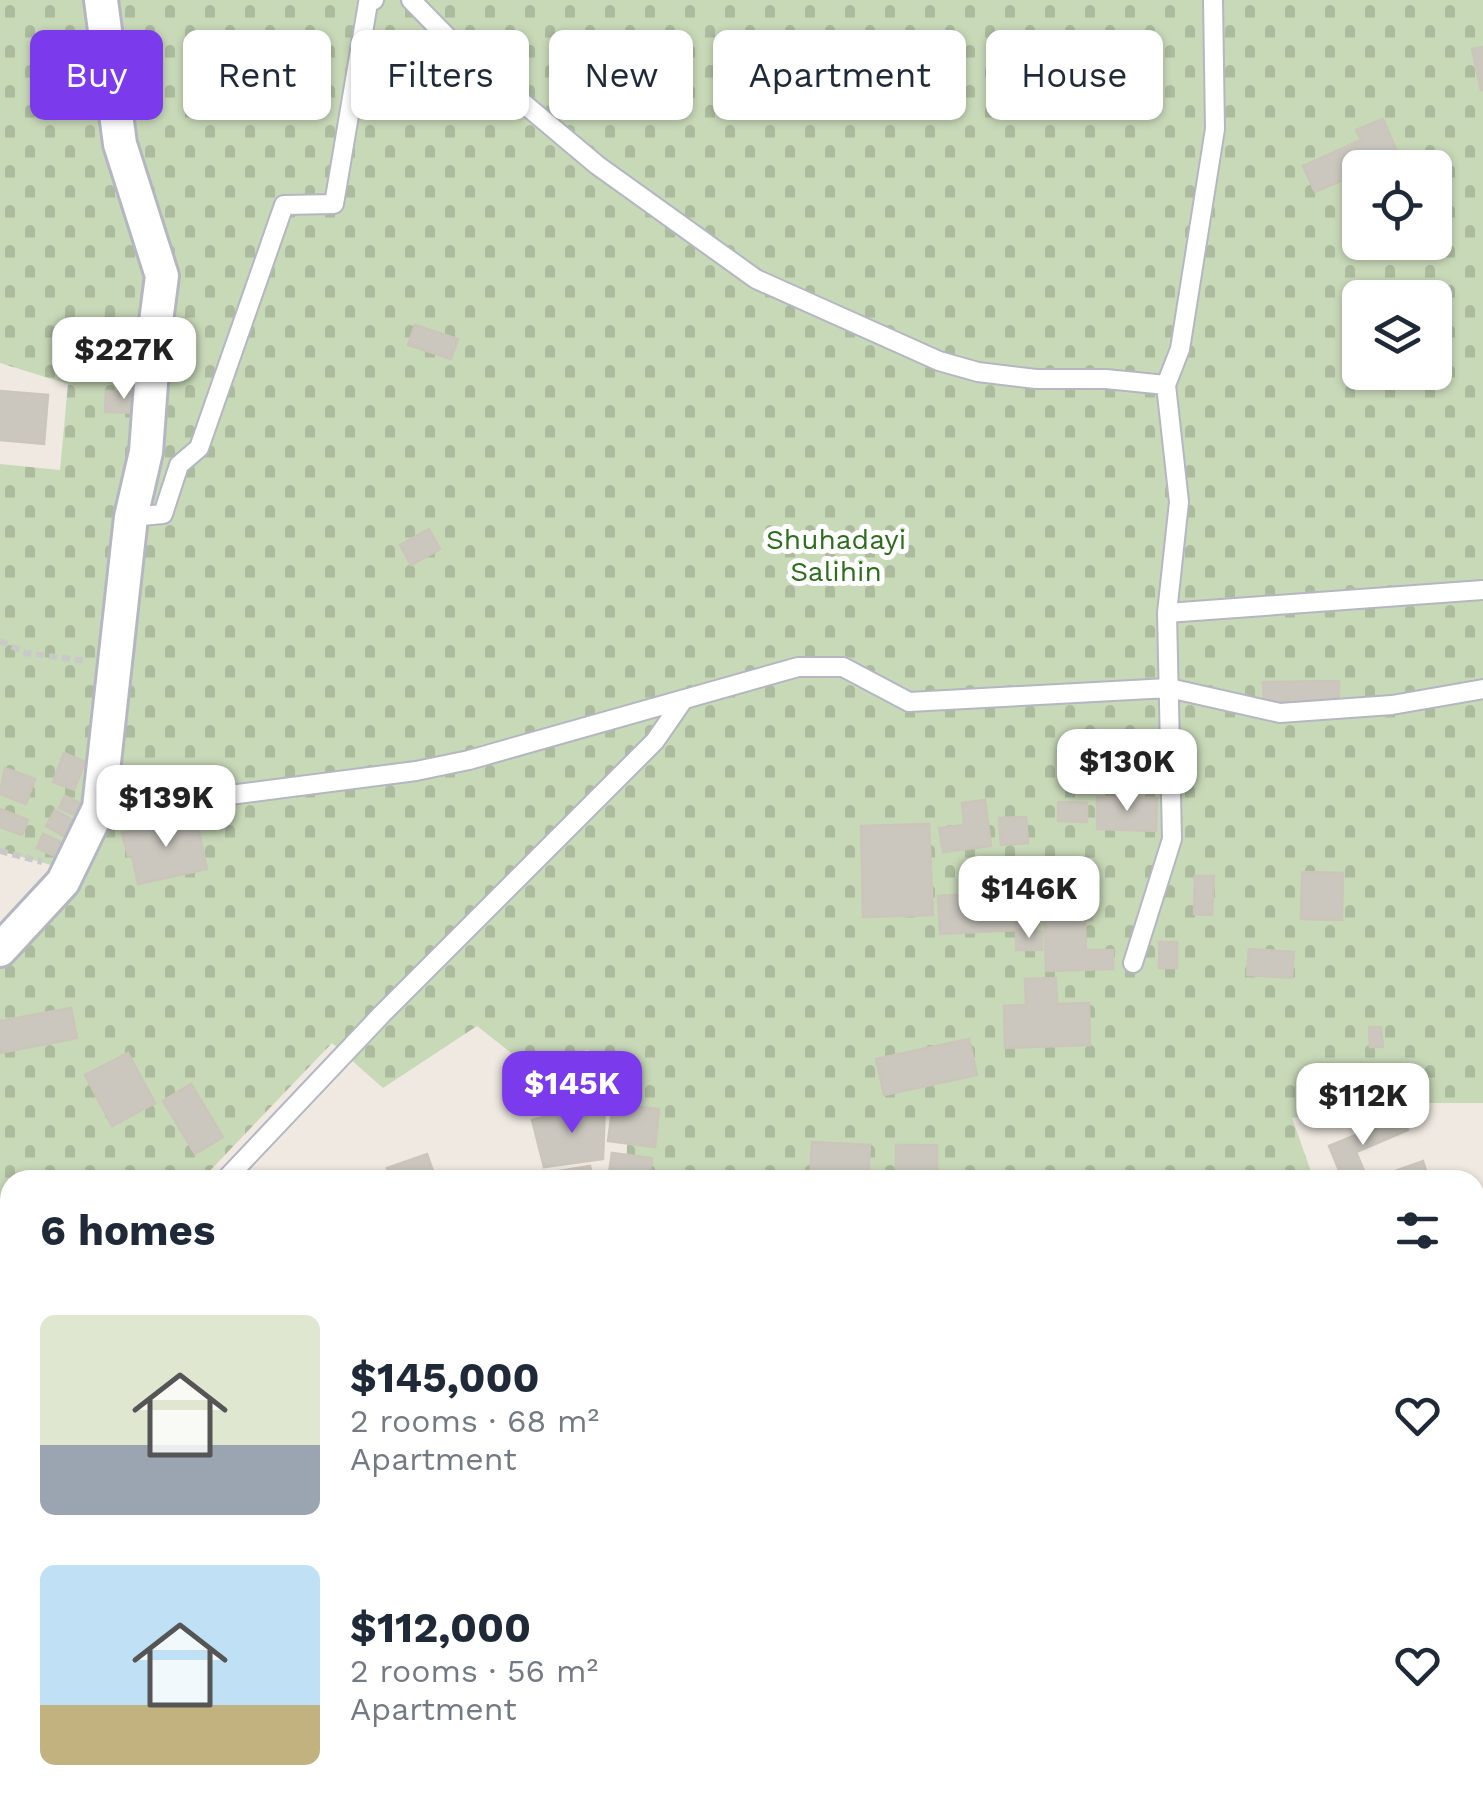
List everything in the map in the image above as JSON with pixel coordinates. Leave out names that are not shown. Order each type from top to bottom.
[{"type":"street","points":[[0,950],[63,882],[98,808],[131,516],[146,452],[162,276],[120,144],[101,0]]},
{"type":"lane","points":[[131,516],[163,514],[179,465],[199,448],[284,206],[334,204],[368,2],[374,0]]},
{"type":"lane","points":[[411,0],[460,49],[597,165],[756,279],[939,361],[978,372],[1166,385]]},
{"type":"lane","points":[[1133,963],[1172,839],[1167,614],[1180,502],[1166,385],[1180,349],[1215,129],[1213,0]]},
{"type":"lane","points":[[1167,614],[1483,590]]},
{"type":"lane","points":[[98,808],[152,805],[416,771],[469,760],[798,667],[843,667],[908,702],[1168,688],[1280,713],[1392,705],[1483,689]]},
{"type":"lane","points":[[234,1170],[383,1012],[655,741],[684,699]]},
{"type":"path","points":[[0,641],[26,653],[116,665]]},
{"type":"path","points":[[0,850],[67,869]]},
{"type":"green space","name":"Shuhadayi Salihin","points":[[0,0],[1483,0],[1483,1103],[1400,1103],[1292,1118],[1310,1170],[626,1170],[628,1111],[588,1050],[524,1063],[477,1026],[383,1088],[332,1043],[211,1170],[0,1170],[0,950],[66,869],[0,851],[0,464],[60,470],[68,384],[0,363]]},
{"type":"building","points":[[1483,47],[1483,90],[1481,90],[1472,49]]},
{"type":"building","points":[[1383,119],[1396,150],[1342,150],[1342,181],[1315,192],[1303,166],[1361,140],[1356,130]]},
{"type":"building","points":[[415,325],[458,339],[451,359],[408,345]]},
{"type":"building","points":[[0,391],[48,395],[44,444],[0,440]]},
{"type":"building","points":[[106,391],[143,393],[142,413],[105,412]]},
{"type":"building","points":[[429,529],[440,549],[411,565],[400,545]]},
{"type":"building","points":[[1339,681],[1339,703],[1264,704],[1263,682]]},
{"type":"building","points":[[64,753],[85,762],[74,790],[53,782]]},
{"type":"building","points":[[5,768],[35,779],[26,804],[0,794]]},
{"type":"building","points":[[65,796],[82,804],[76,816],[59,808]]},
{"type":"building","points":[[1097,797],[1157,798],[1156,831],[1097,829]]},
{"type":"building","points":[[985,800],[991,846],[943,852],[939,828],[964,825],[962,803]]},
{"type":"building","points":[[1058,802],[1087,803],[1087,822],[1058,821]]},
{"type":"building","points":[[0,809],[28,820],[22,835],[0,827]]},
{"type":"building","points":[[55,810],[80,824],[71,840],[46,826]]},
{"type":"building","points":[[196,817],[207,869],[138,884],[122,833]]},
{"type":"building","points":[[1026,817],[1028,843],[1001,845],[999,818]]},
{"type":"building","points":[[929,824],[933,915],[863,917],[861,826]]},
{"type":"building","points":[[43,834],[63,843],[57,857],[37,848]]},
{"type":"building","points":[[1302,872],[1343,873],[1342,920],[1301,919]]},
{"type":"building","points":[[1195,876],[1214,876],[1212,915],[1194,914]]},
{"type":"building","points":[[1034,891],[1036,929],[940,934],[938,896]]},
{"type":"building","points":[[1044,901],[1091,903],[1092,920],[1085,920],[1086,950],[1113,950],[1113,969],[1046,971]]},
{"type":"building","points":[[1016,932],[1042,932],[1042,950],[1016,950]]},
{"type":"building","points":[[1159,942],[1177,942],[1177,968],[1159,968]]},
{"type":"building","points":[[1249,949],[1294,952],[1292,978],[1247,975]]},
{"type":"building","points":[[1056,978],[1057,1004],[1089,1003],[1090,1045],[1005,1048],[1004,1006],[1026,1005],[1025,979]]},
{"type":"building","points":[[71,1008],[77,1038],[0,1053],[0,1021]]},
{"type":"building","points":[[1369,1027],[1381,1027],[1383,1047],[1370,1047]]},
{"type":"building","points":[[969,1039],[977,1075],[884,1095],[876,1059]]},
{"type":"building","points":[[128,1053],[155,1103],[112,1126],[85,1075]]},
{"type":"building","points":[[191,1084],[223,1137],[195,1154],[163,1101]]},
{"type":"building","points":[[605,1102],[603,1159],[544,1167],[532,1120]]},
{"type":"building","points":[[613,1104],[659,1109],[655,1147],[608,1141]]},
{"type":"building","points":[[1403,1116],[1408,1130],[1356,1152],[1364,1170],[1339,1170],[1329,1146]]},
{"type":"building","points":[[812,1142],[870,1145],[869,1170],[811,1170]]},
{"type":"building","points":[[896,1145],[937,1145],[937,1170],[896,1170]]},
{"type":"building","points":[[612,1153],[652,1158],[650,1170],[609,1170]]},
{"type":"building","points":[[427,1154],[433,1170],[388,1170]]},
{"type":"building","points":[[1423,1161],[1426,1170],[1398,1170]]}]
